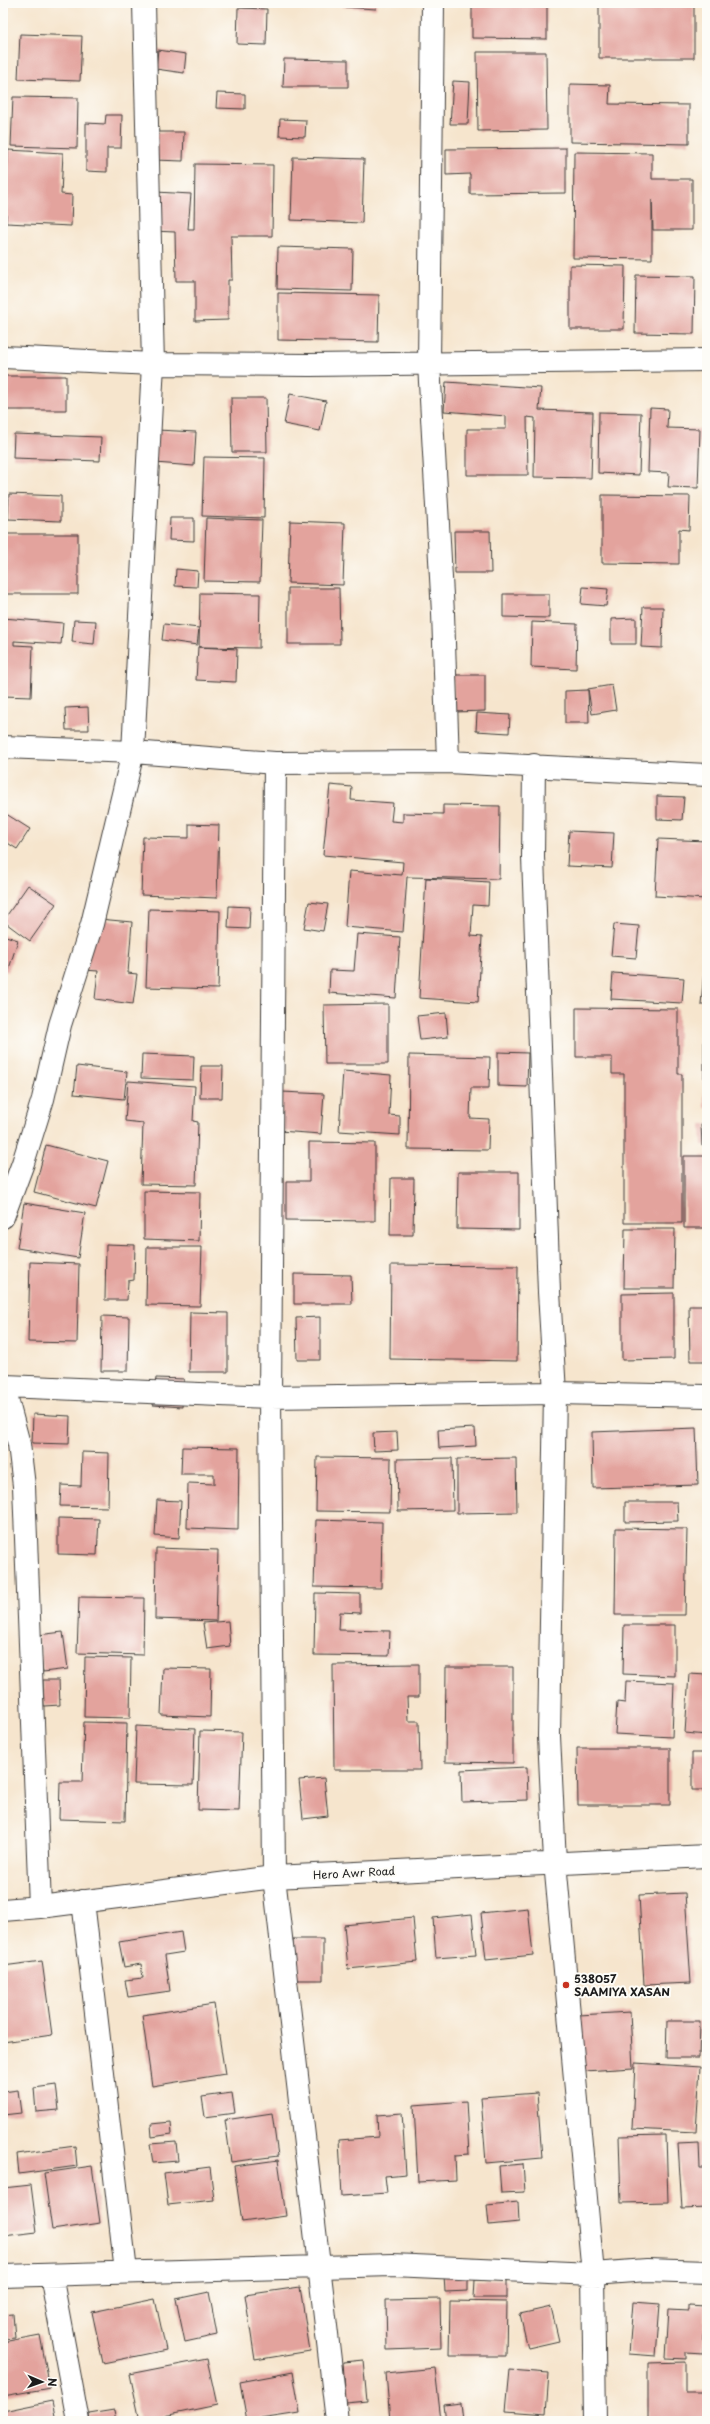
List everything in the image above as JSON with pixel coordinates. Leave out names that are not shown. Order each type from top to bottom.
[{"type":"street","points":[[3,1217],[23,1162],[43,1099],[60,1024],[92,924],[134,752],[153,364],[144,3]]},
{"type":"street","points":[[433,3],[429,364],[443,613],[448,762]]},
{"type":"street","points":[[3,357],[153,364],[429,364],[707,360]]},
{"type":"street","points":[[3,747],[134,752],[275,763],[448,762],[534,765],[707,775]]},
{"type":"street","points":[[275,763],[270,1397],[274,1877],[317,2267],[337,2421]]},
{"type":"street","points":[[534,765],[533,857],[549,1292],[555,1393],[549,1728],[554,1862],[593,2274],[595,2421]]},
{"type":"street","points":[[40,1907],[24,1486],[19,1444],[4,1385],[270,1397],[555,1393],[707,1396]]},
{"type":"street","name":"Hero Awr Road","points":[[3,1910],[40,1907],[274,1877],[554,1862],[707,1856]]},
{"type":"street","points":[[83,1901],[126,2272]]},
{"type":"street","points":[[3,2276],[392,2265],[593,2274],[647,2270],[707,2272]]},
{"type":"street","points":[[51,2275],[78,2421]]},
{"type":"building","points":[[343,3],[377,3],[376,9],[343,7]]},
{"type":"building","points":[[472,3],[547,3],[547,39],[472,38]]},
{"type":"building","points":[[599,3],[694,3],[694,58],[599,58]]},
{"type":"building","points":[[238,8],[267,9],[266,45],[237,44]]},
{"type":"building","points":[[20,34],[82,36],[80,81],[18,79]]},
{"type":"building","points":[[158,50],[186,54],[184,73],[156,69]]},
{"type":"building","points":[[477,52],[546,52],[547,130],[478,131]]},
{"type":"building","points":[[284,59],[348,60],[348,87],[283,87]]},
{"type":"building","points":[[453,81],[470,82],[468,124],[450,124]]},
{"type":"building","points":[[570,84],[610,85],[609,104],[689,105],[689,144],[570,142]]},
{"type":"building","points":[[217,93],[245,94],[245,109],[216,108]]},
{"type":"building","points":[[13,97],[78,98],[77,148],[11,146]]},
{"type":"building","points":[[106,115],[122,115],[121,148],[107,148],[107,172],[86,171],[86,123],[105,124]]},
{"type":"building","points":[[280,119],[306,120],[305,137],[279,136]]},
{"type":"building","points":[[155,132],[184,132],[183,161],[154,160]]},
{"type":"building","points":[[566,148],[566,193],[470,194],[470,174],[446,175],[446,149]]},
{"type":"building","points":[[8,150],[63,153],[61,194],[72,195],[71,226],[6,223]]},
{"type":"building","points":[[574,152],[652,153],[652,179],[692,179],[692,230],[653,230],[652,200],[652,259],[573,258]]},
{"type":"building","points":[[293,157],[364,159],[362,223],[291,220]]},
{"type":"building","points":[[195,164],[273,165],[272,236],[231,236],[232,280],[228,280],[228,320],[195,321],[195,281],[176,281],[175,232],[153,231],[156,192],[191,194],[188,229],[194,229]]},
{"type":"building","points":[[278,247],[353,249],[352,291],[277,289]]},
{"type":"building","points":[[570,265],[625,266],[624,329],[570,329]]},
{"type":"building","points":[[636,275],[695,276],[694,334],[635,333]]},
{"type":"building","points":[[278,293],[379,295],[378,342],[278,340]]},
{"type":"building","points":[[3,376],[66,376],[66,410],[3,410]]},
{"type":"building","points":[[446,382],[541,388],[539,410],[593,412],[591,478],[534,477],[535,418],[527,417],[528,475],[467,475],[467,429],[506,429],[506,416],[444,411]]},
{"type":"building","points":[[290,394],[326,401],[320,431],[284,424]]},
{"type":"building","points":[[231,398],[266,398],[267,452],[232,452]]},
{"type":"building","points":[[650,408],[668,409],[667,428],[700,429],[698,488],[668,487],[669,473],[648,472]]},
{"type":"building","points":[[599,412],[641,413],[639,475],[598,473]]},
{"type":"building","points":[[157,430],[196,432],[194,466],[155,463]]},
{"type":"building","points":[[14,434],[101,437],[100,461],[13,458]]},
{"type":"building","points":[[204,457],[265,458],[264,518],[202,516]]},
{"type":"building","points":[[9,494],[61,496],[61,521],[8,519]]},
{"type":"building","points":[[602,495],[690,496],[689,530],[679,529],[679,564],[602,563]]},
{"type":"building","points":[[170,518],[194,518],[194,541],[169,540]]},
{"type":"building","points":[[206,518],[262,520],[260,582],[204,581]]},
{"type":"building","points":[[290,521],[345,523],[343,585],[288,583]]},
{"type":"building","points":[[454,531],[490,531],[491,573],[455,573]]},
{"type":"building","points":[[3,534],[78,534],[78,594],[3,594]]},
{"type":"building","points":[[176,569],[198,571],[197,587],[175,586]]},
{"type":"building","points":[[583,587],[608,589],[606,606],[581,604]]},
{"type":"building","points":[[288,588],[339,588],[340,644],[288,644]]},
{"type":"building","points":[[200,593],[260,594],[259,648],[199,647]]},
{"type":"building","points":[[503,594],[549,594],[549,618],[503,617]]},
{"type":"building","points":[[643,607],[663,607],[662,648],[641,647]]},
{"type":"building","points":[[3,618],[63,623],[61,644],[14,641],[14,645],[33,646],[31,697],[3,696]]},
{"type":"building","points":[[636,618],[636,644],[611,644],[611,619]]},
{"type":"building","points":[[74,620],[96,621],[94,644],[72,642]]},
{"type":"building","points":[[532,622],[577,624],[576,669],[531,667]]},
{"type":"building","points":[[164,624],[199,628],[197,645],[162,640]]},
{"type":"building","points":[[198,647],[237,649],[236,682],[196,680]]},
{"type":"building","points":[[453,675],[485,675],[485,711],[454,712]]},
{"type":"building","points":[[612,685],[616,710],[592,714],[588,689]]},
{"type":"building","points":[[588,690],[589,723],[565,723],[565,691]]},
{"type":"building","points":[[88,707],[89,730],[66,730],[65,708]]},
{"type":"building","points":[[477,713],[510,715],[509,733],[476,731]]},
{"type":"building","points":[[330,785],[352,787],[351,800],[393,803],[391,821],[403,822],[403,813],[443,814],[443,805],[500,806],[499,879],[407,877],[403,932],[345,927],[349,871],[402,875],[403,862],[323,855]]},
{"type":"building","points":[[657,796],[684,797],[682,820],[657,819]]},
{"type":"building","points":[[3,812],[30,829],[17,849],[3,840]]},
{"type":"building","points":[[189,824],[219,825],[217,898],[141,895],[143,837],[189,838]]},
{"type":"building","points":[[569,831],[614,833],[612,868],[567,866]]},
{"type":"building","points":[[658,839],[707,841],[707,899],[655,896]]},
{"type":"building","points":[[426,878],[489,882],[488,906],[473,905],[471,936],[482,937],[478,1002],[419,998]]},
{"type":"building","points":[[28,885],[56,904],[30,941],[3,921]]},
{"type":"building","points":[[309,902],[328,904],[323,931],[304,928]]},
{"type":"building","points":[[229,906],[250,907],[249,929],[228,928]]},
{"type":"building","points":[[149,909],[220,911],[218,989],[146,987]]},
{"type":"building","points":[[88,918],[132,922],[128,973],[137,974],[133,1004],[95,999],[98,971],[84,970]]},
{"type":"building","points":[[614,924],[639,926],[636,958],[611,956]]},
{"type":"building","points":[[357,934],[400,937],[396,998],[329,993],[330,970],[354,971]]},
{"type":"building","points":[[3,935],[18,940],[8,972],[3,970]]},
{"type":"building","points":[[706,947],[707,1005],[701,1005]]},
{"type":"building","points":[[613,973],[684,978],[682,1003],[611,999]]},
{"type":"building","points":[[388,1004],[388,1064],[325,1064],[324,1005]]},
{"type":"building","points":[[576,1008],[678,1009],[678,1074],[682,1074],[682,1223],[624,1223],[624,1074],[612,1074],[612,1057],[576,1057]]},
{"type":"building","points":[[446,1013],[448,1037],[420,1040],[417,1016]]},
{"type":"building","points":[[704,1038],[707,1038],[707,1108],[704,1108]]},
{"type":"building","points":[[498,1052],[528,1053],[527,1087],[498,1086]]},
{"type":"building","points":[[142,1054],[194,1056],[193,1080],[141,1078]]},
{"type":"building","points":[[409,1055],[490,1057],[489,1088],[471,1088],[470,1118],[489,1119],[488,1150],[408,1149]]},
{"type":"building","points":[[77,1066],[127,1072],[124,1099],[74,1094]]},
{"type":"building","points":[[201,1066],[223,1066],[222,1098],[200,1098]]},
{"type":"building","points":[[343,1071],[391,1075],[389,1115],[400,1116],[400,1135],[339,1131]]},
{"type":"building","points":[[128,1081],[195,1086],[193,1121],[198,1122],[196,1185],[141,1184],[143,1123],[125,1121]]},
{"type":"building","points":[[282,1092],[324,1094],[321,1134],[279,1131]]},
{"type":"building","points":[[701,1124],[707,1124],[707,1145],[702,1145]]},
{"type":"building","points":[[309,1142],[375,1143],[375,1221],[286,1220],[286,1181],[309,1181]]},
{"type":"building","points":[[46,1145],[108,1161],[96,1208],[34,1192]]},
{"type":"building","points":[[684,1156],[707,1156],[707,1282],[704,1282],[705,1228],[684,1228]]},
{"type":"building","points":[[458,1172],[519,1172],[519,1230],[457,1229]]},
{"type":"building","points":[[391,1178],[414,1178],[413,1235],[390,1235]]},
{"type":"building","points":[[144,1191],[200,1192],[199,1241],[144,1239]]},
{"type":"building","points":[[24,1203],[85,1213],[78,1258],[17,1248]]},
{"type":"building","points":[[625,1229],[675,1229],[674,1288],[624,1288]]},
{"type":"building","points":[[106,1244],[135,1245],[134,1280],[128,1281],[127,1300],[105,1300]]},
{"type":"building","points":[[147,1247],[202,1247],[200,1306],[146,1305]]},
{"type":"building","points":[[30,1262],[79,1264],[77,1343],[28,1342]]},
{"type":"building","points":[[391,1265],[518,1266],[517,1361],[390,1359]]},
{"type":"building","points":[[294,1274],[351,1275],[352,1304],[294,1304]]},
{"type":"building","points":[[674,1293],[674,1359],[622,1360],[622,1294]]},
{"type":"building","points":[[689,1306],[707,1306],[707,1361],[690,1361]]},
{"type":"building","points":[[190,1312],[228,1313],[228,1372],[189,1372]]},
{"type":"building","points":[[102,1316],[129,1317],[128,1371],[101,1371]]},
{"type":"building","points":[[320,1317],[320,1360],[297,1360],[296,1318]]},
{"type":"building","points":[[156,1378],[184,1379],[182,1407],[153,1405]]},
{"type":"building","points":[[33,1414],[70,1416],[69,1444],[32,1443]]},
{"type":"building","points":[[475,1428],[476,1446],[439,1448],[438,1430]]},
{"type":"building","points":[[696,1428],[698,1485],[593,1488],[592,1432]]},
{"type":"building","points":[[397,1432],[398,1450],[374,1451],[373,1433]]},
{"type":"building","points":[[182,1447],[239,1448],[238,1530],[187,1528],[188,1483],[214,1484],[214,1474],[181,1474]]},
{"type":"building","points":[[82,1452],[109,1453],[108,1507],[60,1506],[61,1485],[81,1486]]},
{"type":"building","points":[[317,1457],[391,1458],[390,1512],[316,1511]]},
{"type":"building","points":[[452,1458],[453,1510],[398,1511],[397,1459]]},
{"type":"building","points":[[516,1458],[517,1512],[457,1513],[457,1459]]},
{"type":"building","points":[[157,1500],[181,1501],[179,1538],[155,1536]]},
{"type":"building","points":[[625,1502],[677,1502],[678,1521],[625,1522]]},
{"type":"building","points":[[58,1518],[99,1519],[97,1555],[58,1554]]},
{"type":"building","points":[[316,1520],[382,1522],[381,1588],[314,1587]]},
{"type":"building","points":[[616,1528],[687,1529],[685,1615],[615,1615]]},
{"type":"building","points":[[156,1548],[218,1550],[216,1621],[155,1619]]},
{"type":"building","points":[[315,1593],[360,1594],[360,1613],[340,1612],[339,1630],[390,1631],[389,1656],[314,1655]]},
{"type":"building","points":[[79,1597],[144,1598],[143,1655],[77,1653]]},
{"type":"building","points":[[228,1621],[230,1646],[207,1649],[203,1623]]},
{"type":"building","points":[[624,1625],[675,1625],[675,1676],[623,1674]]},
{"type":"building","points":[[63,1632],[68,1669],[43,1672],[38,1635]]},
{"type":"building","points":[[85,1657],[131,1658],[130,1718],[84,1717]]},
{"type":"building","points":[[419,1664],[419,1697],[407,1697],[408,1721],[419,1721],[420,1770],[334,1770],[333,1665]]},
{"type":"building","points":[[446,1667],[513,1667],[513,1763],[445,1762]]},
{"type":"building","points":[[163,1668],[211,1669],[210,1717],[161,1715]]},
{"type":"building","points":[[689,1674],[707,1675],[707,1735],[685,1733]]},
{"type":"building","points":[[43,1680],[59,1680],[60,1705],[44,1706]]},
{"type":"building","points":[[626,1681],[674,1683],[672,1737],[615,1734],[617,1702],[625,1703]]},
{"type":"building","points":[[84,1722],[127,1723],[125,1821],[59,1819],[60,1782],[82,1782]]},
{"type":"building","points":[[136,1726],[195,1729],[193,1785],[134,1784]]},
{"type":"building","points":[[200,1731],[242,1732],[239,1811],[198,1810]]},
{"type":"building","points":[[577,1748],[670,1748],[670,1805],[578,1805]]},
{"type":"building","points":[[692,1753],[707,1753],[707,1790],[692,1790]]},
{"type":"building","points":[[527,1767],[528,1800],[462,1802],[461,1770]]},
{"type":"building","points":[[324,1778],[328,1816],[303,1819],[299,1780]]},
{"type":"building","points":[[3,1792],[6,1825],[3,1825]]},
{"type":"building","points":[[685,1893],[691,1983],[644,1985],[639,1895]]},
{"type":"building","points":[[528,1908],[533,1955],[486,1960],[481,1913]]},
{"type":"building","points":[[472,1914],[476,1955],[436,1958],[433,1918]]},
{"type":"building","points":[[413,1918],[417,1962],[348,1969],[344,1925]]},
{"type":"building","points":[[181,1932],[184,1952],[165,1955],[170,1991],[128,1997],[125,1980],[143,1978],[141,1964],[124,1967],[119,1942]]},
{"type":"building","points":[[293,1939],[323,1939],[323,1980],[293,1980]]},
{"type":"building","points":[[42,1961],[52,2035],[3,2042],[3,1966]]},
{"type":"building","points":[[214,2004],[225,2074],[152,2086],[142,2015]]},
{"type":"building","points":[[630,2012],[633,2068],[584,2071],[579,2015]]},
{"type":"building","points":[[667,2021],[700,2021],[699,2058],[666,2058]]},
{"type":"building","points":[[635,2063],[700,2067],[696,2132],[632,2129]]},
{"type":"building","points":[[56,2085],[59,2110],[36,2112],[34,2088]]},
{"type":"building","points":[[18,2090],[21,2113],[3,2115],[3,2092]]},
{"type":"building","points":[[232,2093],[235,2113],[205,2117],[202,2097]]},
{"type":"building","points":[[537,2093],[542,2158],[486,2163],[481,2097]]},
{"type":"building","points":[[466,2101],[469,2154],[455,2155],[456,2180],[418,2182],[414,2105]]},
{"type":"building","points":[[272,2113],[278,2156],[231,2162],[225,2120]]},
{"type":"building","points":[[402,2113],[406,2174],[385,2176],[387,2193],[342,2196],[339,2140],[378,2137],[377,2115]]},
{"type":"building","points":[[171,2122],[172,2134],[152,2137],[151,2124]]},
{"type":"building","points":[[666,2135],[668,2202],[621,2203],[619,2136]]},
{"type":"building","points":[[176,2142],[178,2161],[153,2163],[150,2144]]},
{"type":"building","points":[[699,2143],[700,2168],[707,2168],[707,2208],[682,2209],[678,2144]]},
{"type":"building","points":[[75,2146],[77,2166],[19,2174],[17,2154]]},
{"type":"building","points":[[278,2160],[286,2216],[242,2222],[234,2166]]},
{"type":"building","points":[[523,2164],[525,2192],[501,2193],[499,2166]]},
{"type":"building","points":[[92,2166],[100,2223],[52,2230],[44,2173]]},
{"type":"building","points":[[210,2167],[214,2200],[168,2205],[164,2173]]},
{"type":"building","points":[[31,2185],[37,2232],[3,2236],[3,2188]]},
{"type":"building","points":[[518,2202],[519,2222],[489,2225],[487,2205]]},
{"type":"building","points":[[468,2274],[468,2291],[445,2292],[444,2275]]},
{"type":"building","points":[[475,2280],[506,2280],[506,2298],[474,2298]]},
{"type":"building","points":[[300,2287],[310,2351],[255,2360],[245,2295]]},
{"type":"building","points":[[209,2292],[217,2335],[185,2342],[176,2299]]},
{"type":"building","points":[[155,2299],[166,2350],[103,2363],[92,2312]]},
{"type":"building","points":[[440,2299],[441,2348],[387,2350],[386,2300]]},
{"type":"building","points":[[450,2301],[507,2302],[506,2356],[449,2356]]},
{"type":"building","points":[[633,2302],[660,2304],[656,2356],[629,2354]]},
{"type":"building","points":[[689,2305],[706,2306],[703,2353],[686,2352],[686,2359],[666,2358],[669,2309],[689,2310]]},
{"type":"building","points":[[551,2307],[559,2341],[528,2348],[520,2314]]},
{"type":"building","points":[[13,2314],[15,2338],[3,2339],[3,2315]]},
{"type":"building","points":[[40,2335],[50,2388],[3,2396],[3,2342]]},
{"type":"building","points":[[207,2359],[217,2405],[140,2421],[130,2374]]},
{"type":"building","points":[[363,2360],[367,2401],[346,2403],[343,2362]]},
{"type":"building","points":[[685,2362],[685,2392],[707,2392],[707,2421],[648,2421],[648,2363]]},
{"type":"building","points":[[435,2368],[441,2421],[390,2421],[386,2373]]},
{"type":"building","points":[[510,2370],[549,2373],[546,2414],[506,2411]]},
{"type":"building","points":[[293,2372],[300,2413],[247,2421],[240,2382]]},
{"type":"building","points":[[52,2401],[56,2421],[3,2421],[3,2411]]},
{"type":"building","points":[[461,2403],[463,2421],[446,2421],[444,2405]]},
{"type":"building","points":[[114,2410],[116,2421],[90,2421],[89,2414]]},
{"type":"place","name":"538057 SAAMIYA XASAN","points":[[566,1985]]}]
